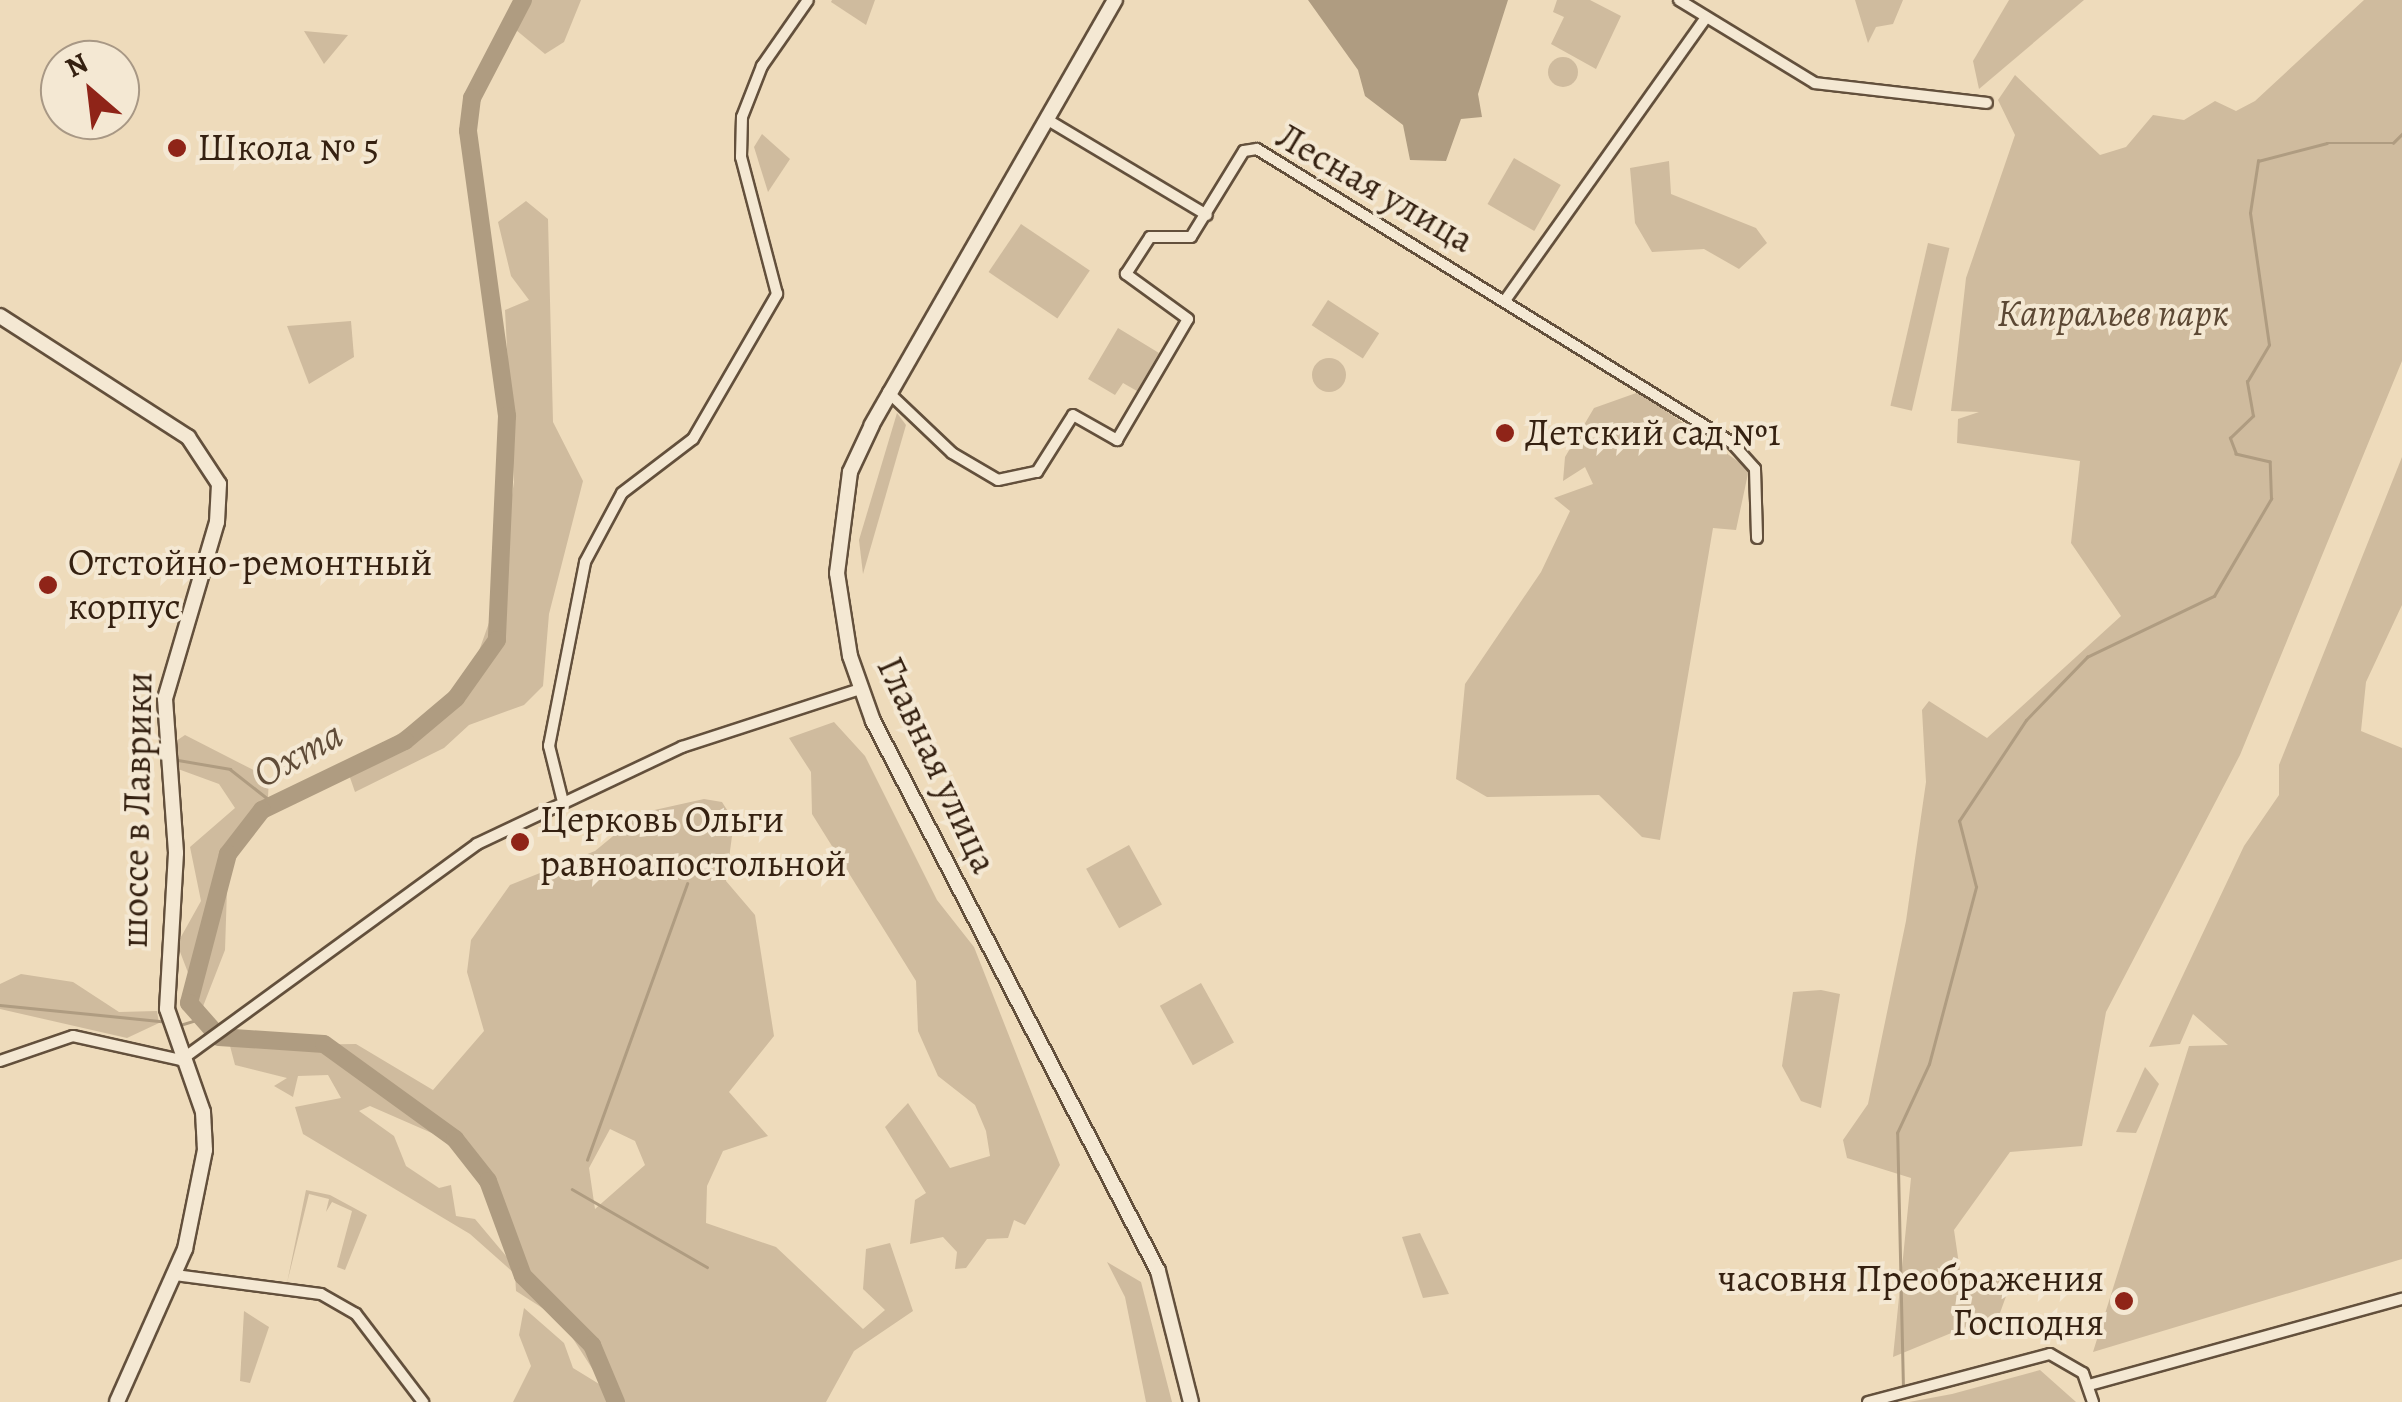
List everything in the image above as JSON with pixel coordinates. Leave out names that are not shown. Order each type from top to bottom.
[{"type":"main road","name":"Главная улица","points":[[1115,0],[888,392],[850,472],[839,527],[842,625],[861,690],[1110,1174],[1170,1300],[1191,1402]]},
{"type":"main road","name":"шоссе в Лаврики","points":[[0,316],[188,438],[219,484],[217,522],[165,699],[176,853],[167,1009],[170,1033],[203,1112],[205,1150],[175,1275],[117,1402]]},
{"type":"street","points":[[562,798],[549,746],[579,578],[622,493],[662,468],[693,439],[777,294],[741,156],[742,116],[762,66],[808,0]]},
{"type":"street","points":[[1679,0],[1815,83],[1986,103]]},
{"type":"street","points":[[1506,299],[1613,136],[1705,19]]},
{"type":"street","points":[[1048,120],[1206,215]]},
{"type":"street","name":"Лесная улица","points":[[888,392],[952,453],[998,480],[1037,472],[1073,415],[1116,440],[1188,320],[1126,274],[1150,237],[1182,242],[1206,215],[1244,150],[1257,149],[1506,299],[1742,451],[1756,470],[1757,538]]},
{"type":"street","points":[[0,1062],[73,1036],[181,1060],[443,863],[562,798],[861,690]]},
{"type":"street","points":[[175,1275],[321,1294],[356,1314],[423,1402]]},
{"type":"street","points":[[2089,1385],[2402,1299]]},
{"type":"street","points":[[1868,1402],[2050,1354],[2078,1367],[2089,1385],[2093,1402]]},
{"type":"green space","points":[[530,0],[581,0],[564,42],[545,54],[516,30]]},
{"type":"green space","points":[[832,0],[875,0],[866,25],[831,2]]},
{"type":"green space","points":[[1557,0],[1590,0],[1621,16],[1596,69],[1551,44],[1564,17],[1553,12]]},
{"type":"green space","points":[[1855,0],[1903,0],[1893,24],[1876,27],[1868,43]]},
{"type":"green space","points":[[2009,0],[2084,0],[1979,89],[1973,61]]},
{"type":"green space","name":"Капральев парк","points":[[2364,0],[2402,0],[2402,361],[2240,755],[2106,1012],[2082,1146],[2010,1152],[1954,1230],[1960,1271],[2014,1274],[2000,1313],[1893,1357],[1911,1178],[1847,1158],[1843,1140],[1868,1104],[1906,921],[1926,782],[1922,710],[1929,701],[1987,738],[2121,616],[2071,543],[2080,461],[1957,443],[1958,419],[1979,412],[1951,411],[1966,278],[2015,135],[1998,100],[2015,75],[2100,155],[2126,147],[2153,115],[2184,120],[2215,101],[2236,111],[2255,101]]},
{"type":"green space","points":[[304,31],[348,35],[324,64]]},
{"type":"green space","points":[[1563,57],[1574,61],[1578,72],[1574,83],[1563,87],[1552,83],[1548,72],[1552,61]]},
{"type":"green space","points":[[762,134],[790,159],[768,192],[754,147]]},
{"type":"green space","points":[[1514,158],[1561,185],[1534,231],[1488,204]]},
{"type":"green space","points":[[1669,161],[1671,194],[1756,228],[1767,243],[1739,269],[1704,249],[1652,252],[1635,223],[1630,168]]},
{"type":"green space","points":[[526,201],[548,219],[553,422],[583,481],[549,614],[543,686],[524,705],[469,725],[444,748],[355,792],[347,769],[445,702],[475,662],[495,606],[514,482],[505,310],[529,300],[511,276],[498,222]]},
{"type":"green space","points":[[1021,224],[1090,270],[1057,318],[989,272]]},
{"type":"green space","points":[[1928,243],[1949,248],[1912,411],[1890,406]]},
{"type":"green space","points":[[1328,300],[1379,333],[1363,358],[1312,325]]},
{"type":"green space","points":[[351,321],[354,357],[309,384],[287,326]]},
{"type":"green space","points":[[1118,328],[1159,353],[1137,391],[1123,383],[1115,395],[1088,379]]},
{"type":"green space","points":[[1329,358],[1341,363],[1346,375],[1341,387],[1329,392],[1317,387],[1312,375],[1317,363]]},
{"type":"green space","points":[[1639,392],[1749,469],[1736,530],[1713,528],[1660,840],[1642,837],[1599,795],[1487,797],[1456,779],[1465,684],[1541,572],[1570,511],[1554,498],[1593,484],[1585,467],[1563,481],[1565,457],[1594,408]]},
{"type":"green space","points":[[897,413],[906,425],[863,574],[859,540]]},
{"type":"green space","points":[[2402,457],[2402,605],[2366,682],[2361,731],[2402,748],[2402,1259],[2093,1352],[2189,1046],[2228,1045],[2193,1014],[2180,1044],[2149,1047],[2244,846],[2279,795],[2279,765]]},
{"type":"green space","points":[[834,722],[865,756],[937,900],[974,947],[1060,1165],[1025,1225],[1014,1220],[1008,1238],[987,1239],[966,1268],[955,1269],[957,1252],[943,1237],[910,1244],[915,1200],[926,1193],[885,1127],[908,1103],[950,1168],[990,1156],[986,1131],[975,1105],[938,1076],[918,1031],[916,981],[812,814],[811,772],[789,738]]},
{"type":"green space","points":[[185,735],[269,778],[267,816],[228,859],[225,950],[202,1009],[177,944],[201,901],[190,847],[235,808],[219,784],[178,769],[176,741]]},
{"type":"green space","points":[[704,799],[722,802],[734,821],[726,881],[755,915],[774,1036],[729,1092],[768,1136],[723,1151],[707,1186],[706,1223],[776,1247],[863,1329],[885,1310],[863,1289],[866,1249],[890,1243],[913,1311],[854,1351],[826,1402],[513,1402],[531,1366],[519,1335],[524,1308],[564,1343],[573,1368],[604,1387],[561,1320],[516,1291],[515,1274],[470,1234],[303,1134],[295,1107],[341,1098],[328,1075],[298,1076],[293,1097],[274,1086],[287,1078],[235,1065],[230,1046],[356,1044],[433,1090],[484,1031],[467,972],[471,940],[510,885],[595,851],[641,813]],"holes":[[[370,1106],[450,1141],[507,1221],[511,1262],[475,1219],[456,1216],[451,1185],[439,1188],[406,1166],[394,1136],[359,1111]],[[610,1129],[635,1141],[645,1165],[595,1209],[589,1168]]]},
{"type":"green space","points":[[1129,845],[1162,904],[1119,928],[1086,869]]},
{"type":"green space","points":[[21,974],[73,982],[119,1012],[157,1011],[159,1023],[127,1038],[0,1009],[0,984]]},
{"type":"green space","points":[[1201,983],[1234,1042],[1193,1065],[1160,1006]]},
{"type":"green space","points":[[1821,990],[1840,994],[1821,1108],[1801,1101],[1782,1066],[1793,992]]},
{"type":"green space","points":[[2145,1067],[2159,1084],[2136,1133],[2116,1132]]},
{"type":"green space","points":[[306,1190],[330,1195],[367,1215],[345,1270],[337,1267],[352,1211],[332,1202],[326,1212],[329,1199],[309,1194],[287,1283]]},
{"type":"green space","points":[[1420,1233],[1449,1294],[1423,1298],[1402,1237]]},
{"type":"green space","points":[[1107,1262],[1141,1282],[1172,1402],[1146,1402],[1125,1297]]},
{"type":"green space","points":[[244,1311],[269,1327],[250,1383],[240,1381]]},
{"type":"green space","points":[[2040,1370],[2076,1402],[1909,1402],[1952,1394]]},
{"type":"shaded area","points":[[1308,0],[1508,0],[1478,94],[1482,117],[1461,119],[1446,161],[1410,160],[1403,125],[1365,96],[1358,70]]},
{"type":"waterway","name":"Охта","points":[[523,0],[472,98],[468,131],[507,416],[497,640],[456,698],[405,741],[262,810],[228,854],[189,1003],[219,1037],[324,1044],[455,1139],[488,1181],[523,1276],[592,1345],[616,1402]]},
{"type":"waterway","points":[[1903,1389],[1897,1133],[1929,1064],[1976,887],[1959,821],[2026,720],[2087,657],[2214,596],[2271,499],[2270,462],[2236,454],[2230,438],[2253,416],[2247,382],[2269,345],[2250,213],[2258,161],[2327,143],[2393,143],[2402,134]]},
{"type":"waterway","points":[[178,760],[230,769],[272,802]]},
{"type":"waterway","points":[[587,1160],[687,883]]},
{"type":"waterway","points":[[0,1005],[161,1021]]},
{"type":"waterway","points":[[180,1025],[196,1020]]},
{"type":"waterway","points":[[572,1189],[707,1267]]},
{"type":"place","name":"Школа № 5","points":[[177,148]]},
{"type":"place","name":"Детский сад №1","points":[[1505,433]]},
{"type":"place","name":"Отстойно-ремонтный корпус","points":[[48,585]]},
{"type":"place","name":"Церковь Ольги равноапостольной","points":[[520,842]]},
{"type":"place","name":"часовня Преображения Господня","points":[[2124,1301]]}]
